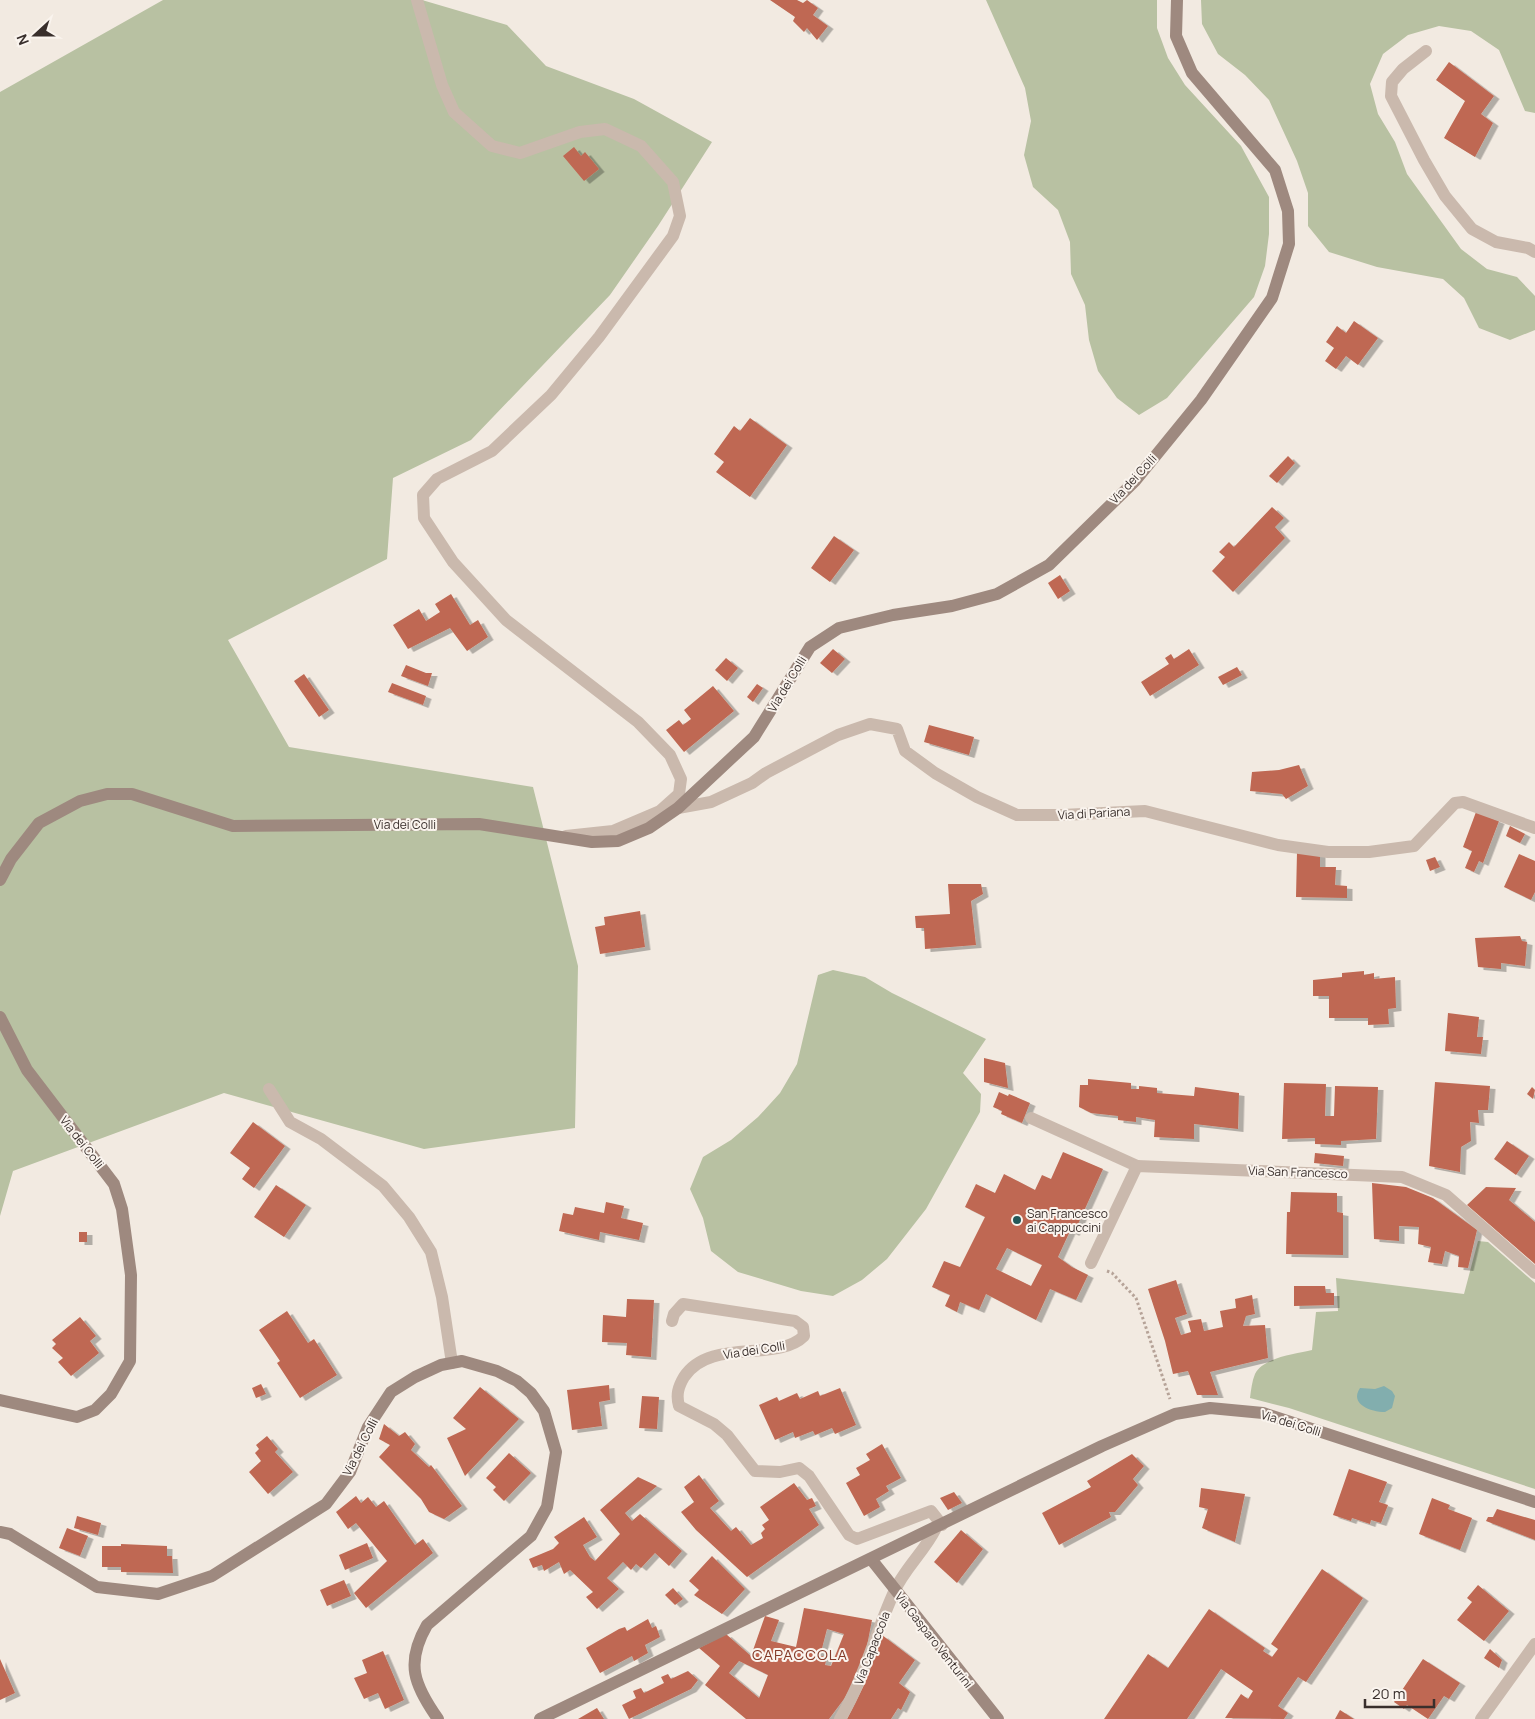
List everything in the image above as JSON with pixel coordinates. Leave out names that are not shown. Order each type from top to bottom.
[{"type":"street","points":[[417,0],[442,85],[454,112],[492,146],[520,152],[580,132],[605,129],[640,146],[673,182],[680,216],[672,236],[599,338],[551,395],[492,451],[437,479],[424,495],[424,518],[460,570],[506,620],[638,722],[670,755],[681,779],[678,794],[660,811],[613,831],[556,837]]},
{"type":"street","name":"Via dei Colli","points":[[0,880],[11,859],[39,823],[80,801],[107,794],[132,794],[233,826],[478,824],[592,842],[618,842],[650,828],[678,808],[754,737],[810,647],[839,628],[893,615],[952,606],[997,594],[1049,565],[1135,481],[1201,400],[1272,298],[1290,244],[1288,211],[1275,170],[1192,73],[1176,36],[1177,0]]},
{"type":"street","points":[[1426,51],[1403,69],[1392,82],[1391,96],[1424,160],[1445,196],[1472,229],[1496,242],[1535,252]]},
{"type":"street","name":"Via di Pariana","points":[[678,808],[711,802],[838,735],[874,724],[896,729],[905,751],[935,773],[977,797],[1017,815],[1062,815],[1145,810],[1278,845],[1328,852],[1369,852],[1414,846],[1455,803],[1463,802],[1535,828]]},
{"type":"street","name":"Via dei Colli","points":[[0,1017],[27,1070],[114,1184],[122,1209],[131,1275],[130,1361],[111,1394],[95,1410],[76,1417],[0,1400]]},
{"type":"street","points":[[269,1089],[290,1122],[320,1139],[383,1186],[408,1217],[431,1252],[442,1297],[452,1363]]},
{"type":"street","points":[[1031,1118],[1137,1166],[1091,1263]]},
{"type":"street","name":"Via San Francesco","points":[[1137,1166],[1402,1177],[1446,1195],[1535,1273]]},
{"type":"street","name":"Via dei Colli","points":[[672,1321],[674,1314],[683,1304],[795,1320],[802,1327],[804,1336],[796,1343],[736,1352],[698,1362],[691,1367],[682,1380],[676,1395],[679,1406],[714,1424],[727,1435],[755,1471],[780,1472],[799,1468],[809,1476],[849,1535],[857,1538],[931,1511],[939,1526]]},
{"type":"street","name":"Via dei Colli","points":[[0,1532],[10,1534],[97,1587],[158,1594],[212,1576],[326,1504],[350,1472],[368,1427],[391,1392],[414,1376],[462,1361],[497,1371],[524,1387],[544,1410],[556,1452],[547,1507],[531,1536],[427,1626],[416,1644],[414,1663],[418,1686],[438,1719]]},
{"type":"street","name":"Via dei Colli","points":[[540,1719],[1102,1446],[1175,1414],[1210,1408],[1264,1413],[1535,1502]]},
{"type":"street","name":"Via Capaccola","points":[[840,1719],[856,1692],[895,1589],[939,1526]]},
{"type":"street","name":"Via Gasparo Venturini","points":[[872,1559],[998,1719]]},
{"type":"street","points":[[1481,1719],[1535,1644]]},
{"type":"path","points":[[1091,1263],[1112,1273],[1136,1298],[1175,1414]]},
{"type":"green space","points":[[163,0],[422,0],[507,25],[546,66],[634,99],[712,142],[658,226],[610,295],[471,440],[393,478],[387,559],[228,640],[289,747],[533,787],[578,966],[575,1128],[424,1149],[224,1093],[13,1171],[0,1216],[0,92]]},
{"type":"green space","points":[[986,0],[1157,0],[1157,28],[1168,58],[1185,85],[1241,146],[1269,197],[1269,234],[1265,266],[1254,297],[1167,398],[1139,415],[1117,398],[1098,371],[1089,340],[1085,305],[1071,274],[1070,242],[1058,210],[1033,187],[1024,155],[1031,121],[1025,88]]},
{"type":"green space","points":[[1201,0],[1535,0],[1535,113],[1525,111],[1499,50],[1471,31],[1439,26],[1408,35],[1383,54],[1370,84],[1378,114],[1395,142],[1407,174],[1461,249],[1487,269],[1517,277],[1535,296],[1535,330],[1510,340],[1479,328],[1464,298],[1443,279],[1377,267],[1329,252],[1308,226],[1308,193],[1297,161],[1269,100],[1245,75],[1218,54],[1202,24]]},
{"type":"green space","points":[[833,970],[865,977],[892,993],[986,1039],[963,1073],[981,1094],[980,1112],[926,1209],[887,1259],[862,1280],[833,1296],[801,1291],[738,1272],[711,1251],[703,1218],[690,1189],[703,1157],[731,1140],[758,1117],[780,1093],[797,1064],[818,975]]},
{"type":"green space","points":[[1478,1241],[1488,1242],[1535,1283],[1535,1489],[1289,1408],[1250,1398],[1252,1383],[1259,1368],[1280,1357],[1312,1350],[1316,1312],[1338,1311],[1336,1278],[1464,1294]]},
{"type":"water","points":[[1384,1386],[1392,1391],[1395,1396],[1392,1408],[1385,1412],[1379,1412],[1368,1409],[1359,1403],[1357,1394],[1360,1388],[1375,1389]]},
{"type":"building","points":[[770,0],[797,0],[803,3],[807,0],[818,8],[813,15],[828,26],[817,40],[807,28],[804,32],[793,21],[795,17]]},
{"type":"building","points":[[1449,62],[1494,96],[1481,114],[1493,123],[1475,157],[1444,138],[1465,101],[1436,80]]},
{"type":"building","points":[[574,147],[581,156],[585,152],[599,169],[584,181],[563,156]]},
{"type":"building","points":[[1354,321],[1378,338],[1358,365],[1346,356],[1336,369],[1325,361],[1334,348],[1326,342],[1337,326],[1346,333]]},
{"type":"building","points":[[750,418],[787,445],[750,497],[716,472],[724,462],[714,454],[734,426],[740,431]]},
{"type":"building","points":[[1288,456],[1295,463],[1277,483],[1269,476]]},
{"type":"building","points":[[1272,507],[1284,518],[1275,527],[1285,538],[1233,592],[1212,571],[1225,557],[1219,552],[1229,542],[1234,547]]},
{"type":"building","points":[[834,536],[854,550],[830,582],[811,568]]},
{"type":"building","points":[[1060,575],[1070,591],[1058,599],[1048,583]]},
{"type":"building","points":[[451,594],[470,625],[478,620],[488,637],[467,651],[450,628],[408,649],[393,625],[419,609],[426,621],[440,612],[435,604]]},
{"type":"building","points":[[833,649],[845,659],[832,673],[820,663]]},
{"type":"building","points":[[1189,649],[1199,665],[1150,696],[1141,682],[1169,664],[1165,658],[1171,654],[1174,659]]},
{"type":"building","points":[[726,658],[738,668],[727,681],[715,670]]},
{"type":"building","points":[[406,665],[426,673],[432,673],[428,686],[401,676]]},
{"type":"building","points":[[1237,667],[1242,675],[1223,685],[1218,677]]},
{"type":"building","points":[[304,674],[329,710],[319,717],[294,681]]},
{"type":"building","points":[[392,683],[426,696],[423,705],[388,692]]},
{"type":"building","points":[[757,684],[763,688],[753,702],[747,697]]},
{"type":"building","points":[[713,686],[734,711],[684,752],[666,730],[679,720],[683,725],[691,719],[684,710]]},
{"type":"building","points":[[929,725],[974,737],[969,755],[924,742]]},
{"type":"building","points":[[1299,765],[1308,786],[1286,799],[1282,794],[1250,791],[1252,772],[1279,770]]},
{"type":"building","points":[[1476,812],[1499,821],[1483,863],[1479,861],[1474,872],[1465,868],[1472,851],[1463,847]]},
{"type":"building","points":[[1510,826],[1525,834],[1520,843],[1506,836]]},
{"type":"building","points":[[1297,852],[1320,852],[1320,867],[1336,867],[1335,885],[1347,886],[1347,898],[1296,897]]},
{"type":"building","points":[[1519,854],[1535,861],[1535,892],[1531,900],[1504,887]]},
{"type":"building","points":[[1435,857],[1440,867],[1430,871],[1426,860]]},
{"type":"building","points":[[948,884],[981,884],[983,894],[971,901],[976,945],[925,949],[924,928],[916,928],[915,916],[950,914]]},
{"type":"building","points":[[640,911],[645,947],[600,954],[595,927],[605,925],[604,917]]},
{"type":"building","points":[[1520,936],[1522,941],[1527,942],[1525,966],[1501,963],[1501,969],[1478,967],[1475,938]]},
{"type":"building","points":[[1364,971],[1364,975],[1374,973],[1374,979],[1395,977],[1396,1008],[1388,1009],[1389,1024],[1368,1025],[1368,1018],[1329,1018],[1329,996],[1313,996],[1313,980],[1342,977],[1342,973]]},
{"type":"building","points":[[1448,1013],[1479,1017],[1477,1037],[1483,1037],[1481,1054],[1445,1051]]},
{"type":"building","points":[[984,1058],[1005,1063],[1008,1088],[984,1082]]},
{"type":"building","points":[[1088,1079],[1131,1083],[1131,1089],[1139,1089],[1139,1086],[1157,1088],[1157,1093],[1194,1096],[1195,1087],[1239,1093],[1238,1129],[1194,1124],[1194,1139],[1154,1137],[1155,1120],[1136,1117],[1136,1122],[1118,1120],[1118,1116],[1091,1113],[1079,1107],[1080,1085],[1088,1085]]},
{"type":"building","points":[[1435,1082],[1490,1086],[1488,1110],[1478,1110],[1479,1123],[1470,1122],[1471,1141],[1461,1147],[1460,1172],[1429,1166]]},
{"type":"building","points":[[1284,1083],[1326,1084],[1325,1116],[1334,1116],[1335,1086],[1378,1087],[1376,1139],[1341,1141],[1341,1145],[1315,1144],[1315,1138],[1282,1139]]},
{"type":"building","points":[[1532,1087],[1535,1090],[1533,1099],[1527,1094]]},
{"type":"building","points":[[999,1092],[1030,1103],[1022,1123],[1001,1114],[1002,1111],[993,1107]]},
{"type":"building","points":[[253,1122],[285,1146],[254,1188],[242,1179],[250,1168],[230,1153]]},
{"type":"building","points":[[1507,1141],[1529,1156],[1516,1175],[1494,1159]]},
{"type":"building","points":[[1063,1152],[1103,1169],[1074,1233],[1070,1231],[1058,1257],[1088,1275],[1076,1300],[1050,1289],[1036,1320],[986,1294],[979,1310],[960,1302],[957,1312],[945,1306],[950,1295],[932,1287],[944,1261],[960,1267],[985,1217],[965,1207],[976,1184],[995,1193],[1004,1174],[1035,1190],[1042,1175],[1051,1179]],"holes":[[[1007,1248],[1042,1265],[1031,1286],[996,1269]]]},
{"type":"building","points":[[1315,1153],[1344,1156],[1343,1166],[1314,1163]]},
{"type":"building","points":[[1372,1183],[1406,1187],[1433,1198],[1477,1230],[1468,1268],[1458,1267],[1459,1256],[1445,1251],[1442,1264],[1428,1262],[1431,1247],[1418,1244],[1419,1227],[1399,1226],[1399,1241],[1374,1239]]},
{"type":"building","points":[[276,1185],[306,1205],[284,1237],[254,1217]]},
{"type":"building","points":[[1486,1187],[1516,1188],[1509,1200],[1535,1222],[1535,1264],[1467,1205]]},
{"type":"building","points":[[1291,1192],[1337,1193],[1337,1212],[1343,1213],[1343,1255],[1286,1254],[1287,1212],[1290,1212]]},
{"type":"building","points":[[606,1202],[624,1206],[621,1218],[643,1223],[639,1240],[600,1232],[599,1240],[559,1231],[563,1213],[573,1215],[575,1207],[604,1213]]},
{"type":"building","points":[[79,1232],[87,1232],[87,1242],[79,1242]]},
{"type":"building","points":[[1176,1280],[1187,1314],[1175,1318],[1181,1335],[1191,1332],[1188,1321],[1201,1319],[1204,1331],[1223,1327],[1220,1311],[1236,1308],[1235,1299],[1252,1295],[1255,1314],[1246,1316],[1243,1326],[1265,1325],[1268,1358],[1210,1372],[1218,1395],[1197,1395],[1188,1371],[1173,1374],[1165,1341],[1148,1289]]},
{"type":"building","points":[[1294,1286],[1325,1286],[1326,1293],[1334,1293],[1334,1305],[1294,1306]]},
{"type":"building","points":[[627,1299],[654,1300],[651,1357],[626,1355],[627,1343],[602,1342],[603,1315],[626,1317]]},
{"type":"building","points":[[287,1311],[308,1343],[314,1339],[337,1375],[300,1398],[277,1363],[280,1361],[259,1330]]},
{"type":"building","points":[[80,1317],[96,1336],[90,1341],[99,1353],[71,1376],[58,1362],[63,1358],[52,1348],[56,1344],[52,1340]]},
{"type":"building","points":[[261,1384],[266,1394],[256,1398],[252,1388]]},
{"type":"building","points":[[609,1385],[610,1400],[599,1402],[602,1426],[572,1430],[567,1390]]},
{"type":"building","points":[[480,1387],[519,1419],[465,1476],[447,1438],[466,1429],[453,1418]]},
{"type":"building","points":[[840,1388],[856,1425],[835,1434],[832,1428],[815,1435],[813,1431],[795,1438],[793,1432],[775,1440],[759,1405],[777,1397],[779,1401],[797,1393],[800,1399],[818,1391],[820,1396]]},
{"type":"building","points":[[642,1396],[659,1397],[657,1429],[639,1428]]},
{"type":"building","points":[[384,1424],[399,1436],[405,1432],[415,1444],[411,1450],[429,1467],[431,1465],[462,1506],[444,1519],[429,1512],[421,1499],[379,1457],[390,1445],[379,1439]]},
{"type":"building","points":[[267,1436],[278,1449],[275,1452],[293,1472],[268,1494],[249,1472],[261,1461],[255,1453],[259,1449],[256,1445]]},
{"type":"building","points":[[882,1444],[901,1478],[886,1486],[889,1491],[876,1499],[880,1507],[864,1516],[846,1483],[860,1475],[856,1468],[870,1460],[866,1454]]},
{"type":"building","points":[[509,1453],[531,1473],[504,1501],[493,1490],[496,1487],[486,1478]]},
{"type":"building","points":[[1132,1454],[1144,1466],[1133,1479],[1138,1485],[1115,1512],[1109,1512],[1111,1517],[1059,1545],[1042,1513],[1091,1487],[1087,1481]]},
{"type":"building","points":[[1349,1469],[1387,1482],[1379,1502],[1388,1505],[1381,1523],[1371,1520],[1370,1524],[1352,1518],[1351,1521],[1333,1515]]},
{"type":"building","points":[[699,1475],[719,1501],[710,1508],[731,1531],[736,1527],[751,1545],[763,1538],[761,1533],[765,1529],[762,1525],[769,1520],[760,1507],[794,1483],[807,1500],[812,1498],[816,1506],[809,1509],[819,1525],[747,1577],[696,1530],[681,1512],[694,1502],[684,1487]]},
{"type":"building","points":[[638,1477],[657,1486],[625,1513],[632,1521],[640,1514],[682,1551],[669,1566],[655,1553],[641,1568],[636,1564],[631,1570],[623,1562],[607,1578],[619,1589],[597,1609],[586,1597],[593,1592],[570,1570],[564,1574],[559,1562],[544,1571],[542,1565],[533,1568],[529,1559],[553,1549],[559,1543],[554,1537],[584,1517],[597,1537],[583,1545],[590,1557],[595,1561],[620,1534],[600,1510]]},
{"type":"building","points":[[1201,1488],[1245,1494],[1235,1542],[1202,1528],[1208,1509],[1199,1507]]},
{"type":"building","points":[[954,1492],[962,1503],[948,1510],[940,1498]]},
{"type":"building","points":[[356,1496],[361,1503],[368,1497],[376,1507],[384,1501],[415,1545],[423,1539],[433,1553],[366,1608],[354,1593],[387,1561],[356,1523],[348,1529],[336,1512]]},
{"type":"building","points":[[1432,1498],[1450,1505],[1448,1509],[1472,1518],[1460,1550],[1419,1534]]},
{"type":"building","points":[[1497,1509],[1535,1520],[1535,1540],[1486,1521],[1488,1517],[1493,1517]]},
{"type":"building","points":[[77,1516],[101,1523],[98,1535],[74,1528]]},
{"type":"building","points":[[67,1528],[88,1536],[80,1556],[59,1548]]},
{"type":"building","points":[[961,1530],[983,1549],[957,1583],[934,1562]]},
{"type":"building","points":[[367,1543],[373,1558],[345,1570],[339,1555]]},
{"type":"building","points":[[121,1544],[167,1546],[167,1556],[172,1556],[173,1573],[121,1572],[121,1567],[102,1567],[102,1546],[121,1546]]},
{"type":"building","points":[[712,1556],[745,1589],[722,1614],[694,1595],[699,1590],[689,1581]]},
{"type":"building","points":[[1322,1569],[1363,1598],[1306,1682],[1298,1677],[1278,1706],[1288,1713],[1284,1719],[1225,1718],[1241,1694],[1248,1699],[1253,1691],[1221,1669],[1187,1719],[1104,1719],[1148,1654],[1168,1668],[1209,1609],[1265,1648],[1263,1651],[1272,1657],[1278,1649],[1271,1644]]},
{"type":"building","points":[[344,1580],[351,1596],[327,1606],[320,1590]]},
{"type":"building","points":[[1478,1585],[1509,1611],[1484,1641],[1457,1620],[1472,1602],[1467,1598]]},
{"type":"building","points":[[673,1588],[683,1599],[675,1605],[665,1595]]},
{"type":"building","points":[[804,1608],[872,1620],[863,1666],[844,1699],[829,1719],[746,1719],[705,1685],[720,1666],[699,1648],[726,1634],[751,1656],[765,1616],[779,1620],[771,1641],[796,1647]],"holes":[[[827,1629],[844,1634],[831,1666],[825,1665],[827,1657],[820,1656]],[[739,1661],[768,1675],[759,1698],[729,1673]]]},
{"type":"building","points":[[648,1619],[652,1628],[656,1626],[660,1637],[645,1645],[648,1653],[634,1661],[632,1656],[600,1673],[586,1648],[619,1629],[625,1627],[627,1631]]},
{"type":"building","points":[[882,1635],[915,1660],[899,1683],[910,1692],[901,1710],[898,1708],[891,1719],[847,1719],[864,1685]]},
{"type":"building","points":[[1490,1649],[1502,1660],[1499,1668],[1484,1658]]},
{"type":"building","points":[[383,1651],[404,1700],[385,1709],[378,1693],[364,1699],[354,1678],[367,1673],[362,1660]]},
{"type":"building","points":[[0,1659],[15,1693],[0,1700]]},
{"type":"building","points":[[1423,1659],[1460,1683],[1449,1699],[1444,1696],[1428,1719],[1407,1705],[1404,1709],[1394,1702]]},
{"type":"building","points":[[688,1671],[698,1680],[691,1689],[629,1719],[622,1705],[636,1698],[633,1691],[641,1688],[644,1693],[664,1683],[661,1677],[668,1674],[671,1679]]},
{"type":"building","points":[[597,1708],[604,1719],[578,1719]]},
{"type":"building","points":[[1340,1710],[1354,1719],[1335,1719]]},
{"type":"place","name":"San Francesco ai Cappuccini","points":[[1017,1220]]},
{"type":"district","name":"CAPACCOLA","points":[[800,1654]]}]
